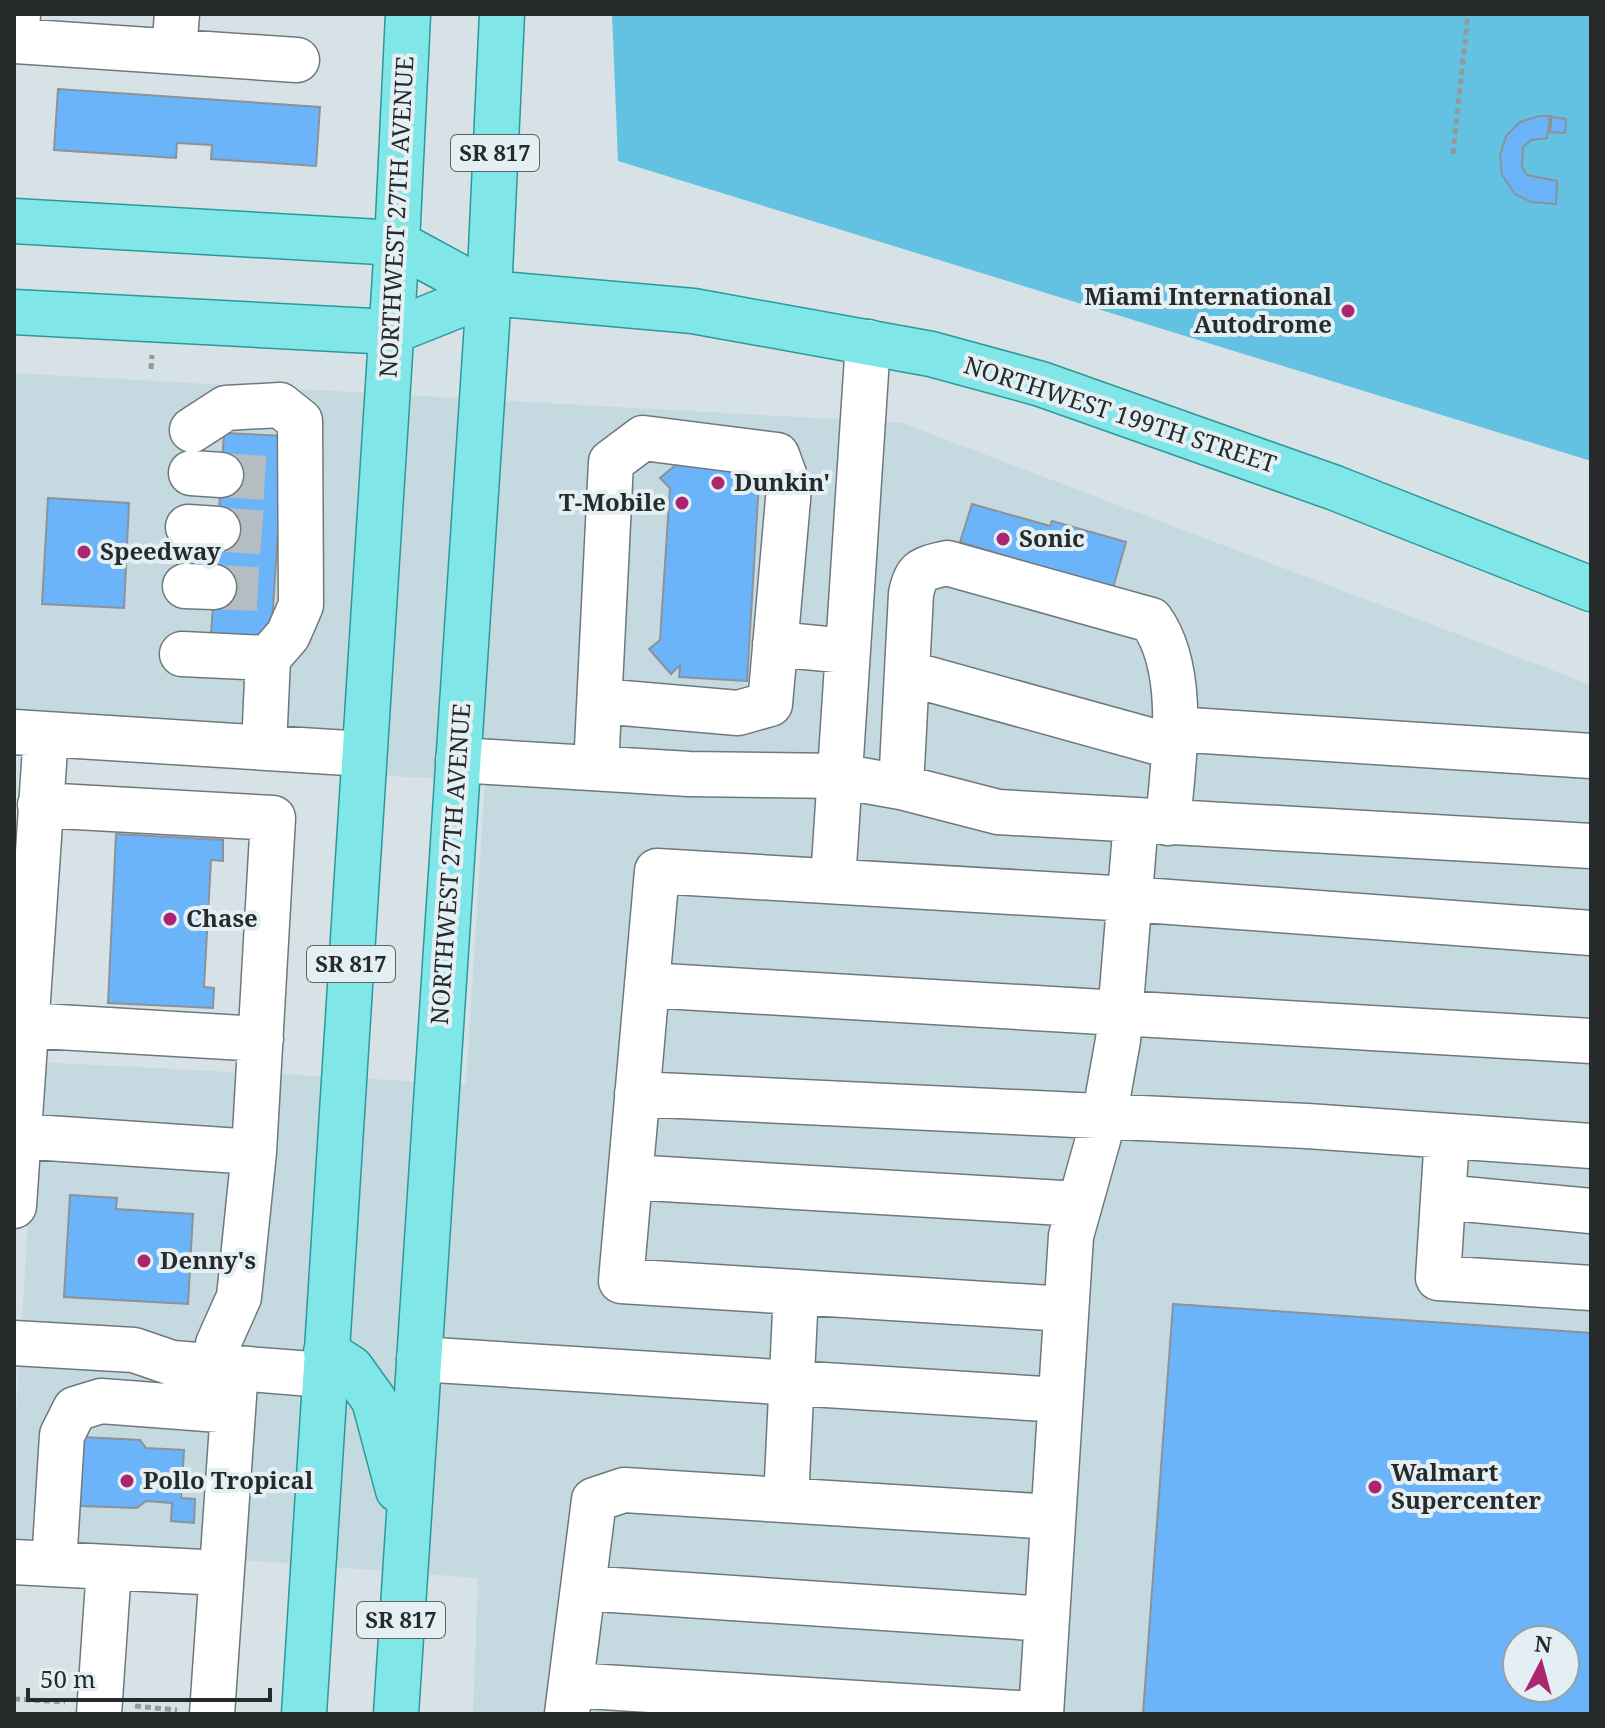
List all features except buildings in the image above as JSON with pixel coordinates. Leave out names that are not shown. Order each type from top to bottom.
[{"type":"main road","name":"NORTHWEST 27TH AVENUE","points":[[304,1714],[397,243],[408,14]]},
{"type":"main road","name":"NORTHWEST 27TH AVENUE","points":[[396,1714],[489,293],[502,14]]},
{"type":"main road","name":"NORTHWEST 199TH STREET","points":[[14,221],[397,243],[489,293],[693,311],[931,354],[1041,384],[1335,488],[1591,589]]},
{"type":"main road","name":"NORTHWEST 199TH STREET","points":[[14,312],[391,332],[489,293]]},
{"type":"main road","points":[[325,1364],[351,1368],[374,1400],[407,1527]]},
{"type":"street","points":[[18,14],[16,41],[176,32],[297,60]]},
{"type":"street","points":[[833,881],[868,342]]},
{"type":"street","points":[[192,430],[226,408],[280,405],[300,421],[291,480],[287,590],[301,605],[288,635],[268,658],[264,747]]},
{"type":"street","points":[[596,768],[611,462],[643,438],[777,455],[789,488],[770,704],[738,713],[600,701]]},
{"type":"street","points":[[901,787],[914,579],[924,568],[947,563],[1151,620],[1163,638],[1170,674],[1174,738],[1129,899],[1120,1012],[1104,1118],[1071,1236],[1041,1714]]},
{"type":"street","points":[[775,644],[847,651]]},
{"type":"street","points":[[182,654],[268,658]]},
{"type":"street","points":[[907,673],[1174,738],[1591,756]]},
{"type":"street","points":[[14,1206],[20,1019],[40,805],[30,733],[364,754]]},
{"type":"street","points":[[458,760],[689,774],[839,776],[901,787],[998,812],[1591,846]]},
{"type":"street","points":[[40,805],[273,818],[254,1152],[239,1297],[227,1356],[233,1411],[212,1714]]},
{"type":"street","points":[[1066,1309],[621,1281],[657,871],[1129,899],[1591,933]]},
{"type":"street","points":[[647,985],[1591,1041]]},
{"type":"street","points":[[20,1019],[261,1039]]},
{"type":"street","points":[[637,1094],[1307,1126],[1591,1146]]},
{"type":"street","points":[[18,1136],[254,1152]]},
{"type":"street","points":[[1447,1136],[1438,1278],[1591,1288]]},
{"type":"street","points":[[630,1177],[1079,1204]]},
{"type":"street","points":[[1443,1197],[1591,1211]]},
{"type":"street","points":[[786,1500],[796,1292]]},
{"type":"street","points":[[14,1343],[134,1350],[176,1342],[227,1356],[325,1364]]},
{"type":"street","points":[[419,1359],[1060,1400]]},
{"type":"street","points":[[221,1573],[34,1563],[62,1435],[75,1409],[101,1401],[233,1411]]},
{"type":"street","points":[[1034,1714],[569,1700],[594,1500],[624,1490],[1053,1517]]},
{"type":"street","points":[[99,1714],[109,1568]]},
{"type":"street","points":[[583,1588],[1047,1619]]},
{"type":"path","points":[[1453,154],[1468,14]]},
{"type":"shaded area","name":"Miami International Autodrome","points":[[612,14],[1591,14],[1591,461],[618,161]]},
{"type":"shaded area","points":[[14,373],[902,423],[1591,685],[1591,1714],[473,1714],[478,1578],[14,1543],[14,1447],[38,1062],[466,1084],[485,781],[14,756]]},
{"type":"tunnel","points":[[221,475],[282,479]]},
{"type":"tunnel","points":[[218,529],[278,534]]},
{"type":"tunnel","points":[[214,587],[275,590]]},
{"type":"place","name":"Miami International Autodrome","points":[[1348,311]]},
{"type":"place","name":"Dunkin'","points":[[718,483]]},
{"type":"place","name":"T-Mobile","points":[[682,503]]},
{"type":"place","name":"Sonic","points":[[1003,539]]},
{"type":"place","name":"Speedway","points":[[84,552]]},
{"type":"place","name":"Chase","points":[[170,919]]},
{"type":"place","name":"Denny's","points":[[144,1261]]},
{"type":"place","name":"Pollo Tropical","points":[[127,1481]]},
{"type":"place","name":"Walmart Supercenter","points":[[1375,1487]]}]
